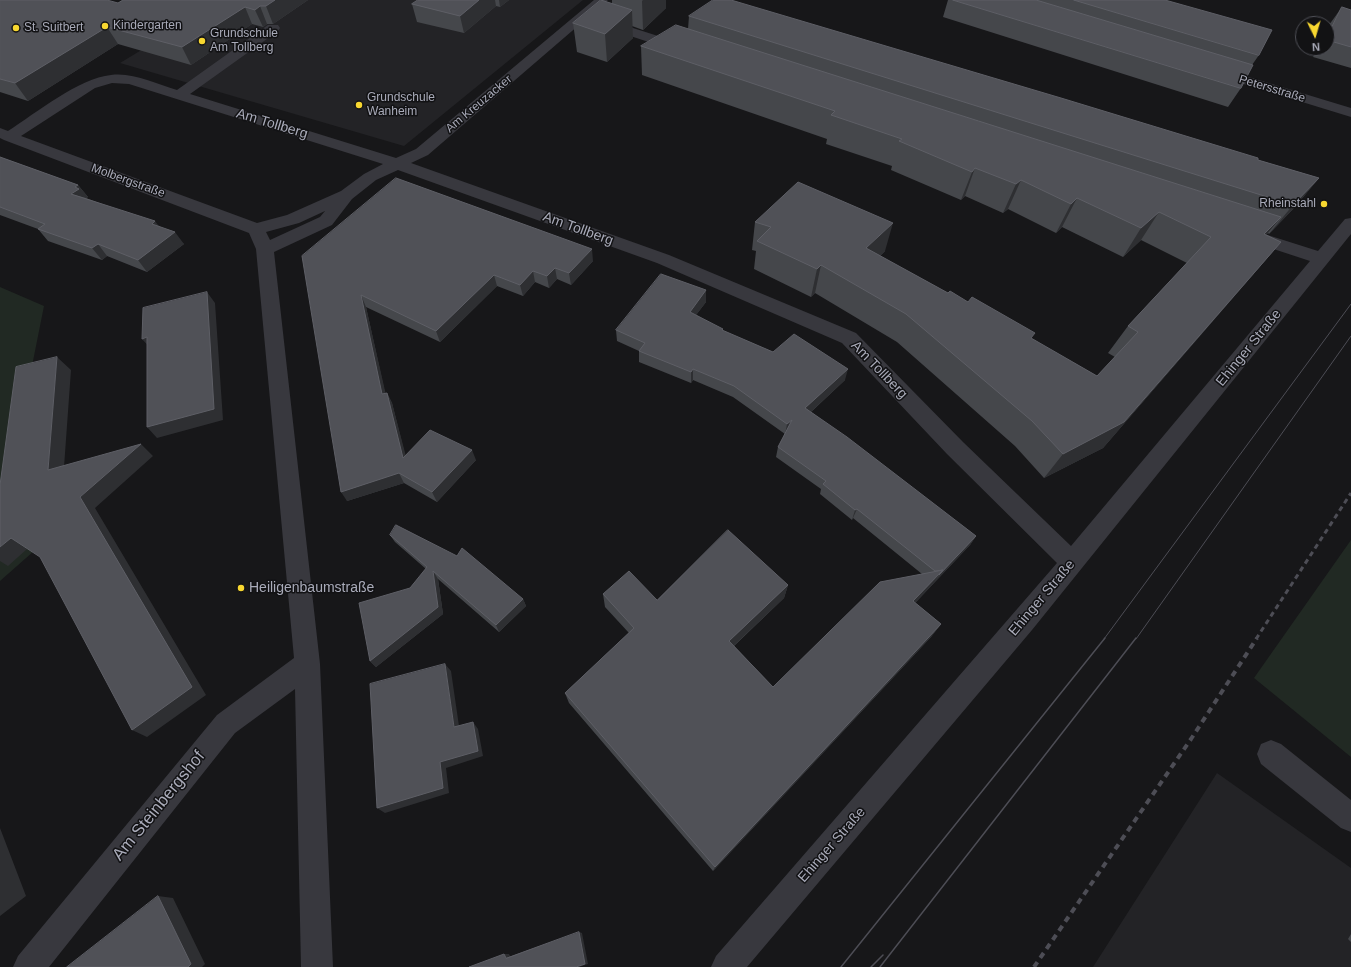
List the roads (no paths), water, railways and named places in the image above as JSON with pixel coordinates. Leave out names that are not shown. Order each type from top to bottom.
[{"type":"street","name":"Am Kreuzacker","points":[[261,239],[326,221],[347,195],[370,177],[422,152],[602,0]]},
{"type":"street","points":[[584,16],[696,53]]},
{"type":"street","points":[[179,95],[273,28]]},
{"type":"street","name":"Petersstraße","points":[[1205,68],[1351,113]]},
{"type":"street","name":"Am Tollberg","points":[[5,135],[90,85],[111,79],[130,80],[398,164],[663,259],[849,338],[955,448],[1072,563]]},
{"type":"street","name":"Molbergstraße","points":[[5,135],[261,239]]},
{"type":"street","name":"Ehinger Straße","points":[[727,967],[1072,563],[1351,223]]},
{"type":"street","points":[[1232,230],[1322,259]]},
{"type":"street","points":[[261,239],[307,664],[317,967]]},
{"type":"street","name":"Am Steinbergshof","points":[[29,967],[226,724],[307,664]]},
{"type":"street","points":[[1271,754],[1351,818]]},
{"type":"tram line","points":[[1104,639],[1351,304]]},
{"type":"tram line","points":[[1136,639],[1351,336]]},
{"type":"tram line","points":[[841,967],[1105,638]]},
{"type":"tram line","points":[[880,967],[1136,638]]},
{"type":"tram line","points":[[871,967],[883,955]]},
{"type":"railway","points":[[1256,639],[1351,493]]},
{"type":"railway","points":[[1034,967],[1191,739],[1257,638]]},
{"type":"place","name":"Kindergarten","points":[[105,26]]},
{"type":"place","name":"St. Suitbert","points":[[16,28]]},
{"type":"place","name":"Grundschule Am Tollberg","points":[[202,41]]},
{"type":"place","name":"Grundschule Wanheim","points":[[359,105]]},
{"type":"place","name":"Rheinstahl","points":[[1324,204]]},
{"type":"place","name":"Heiligenbaumstraße","points":[[241,588]]}]
